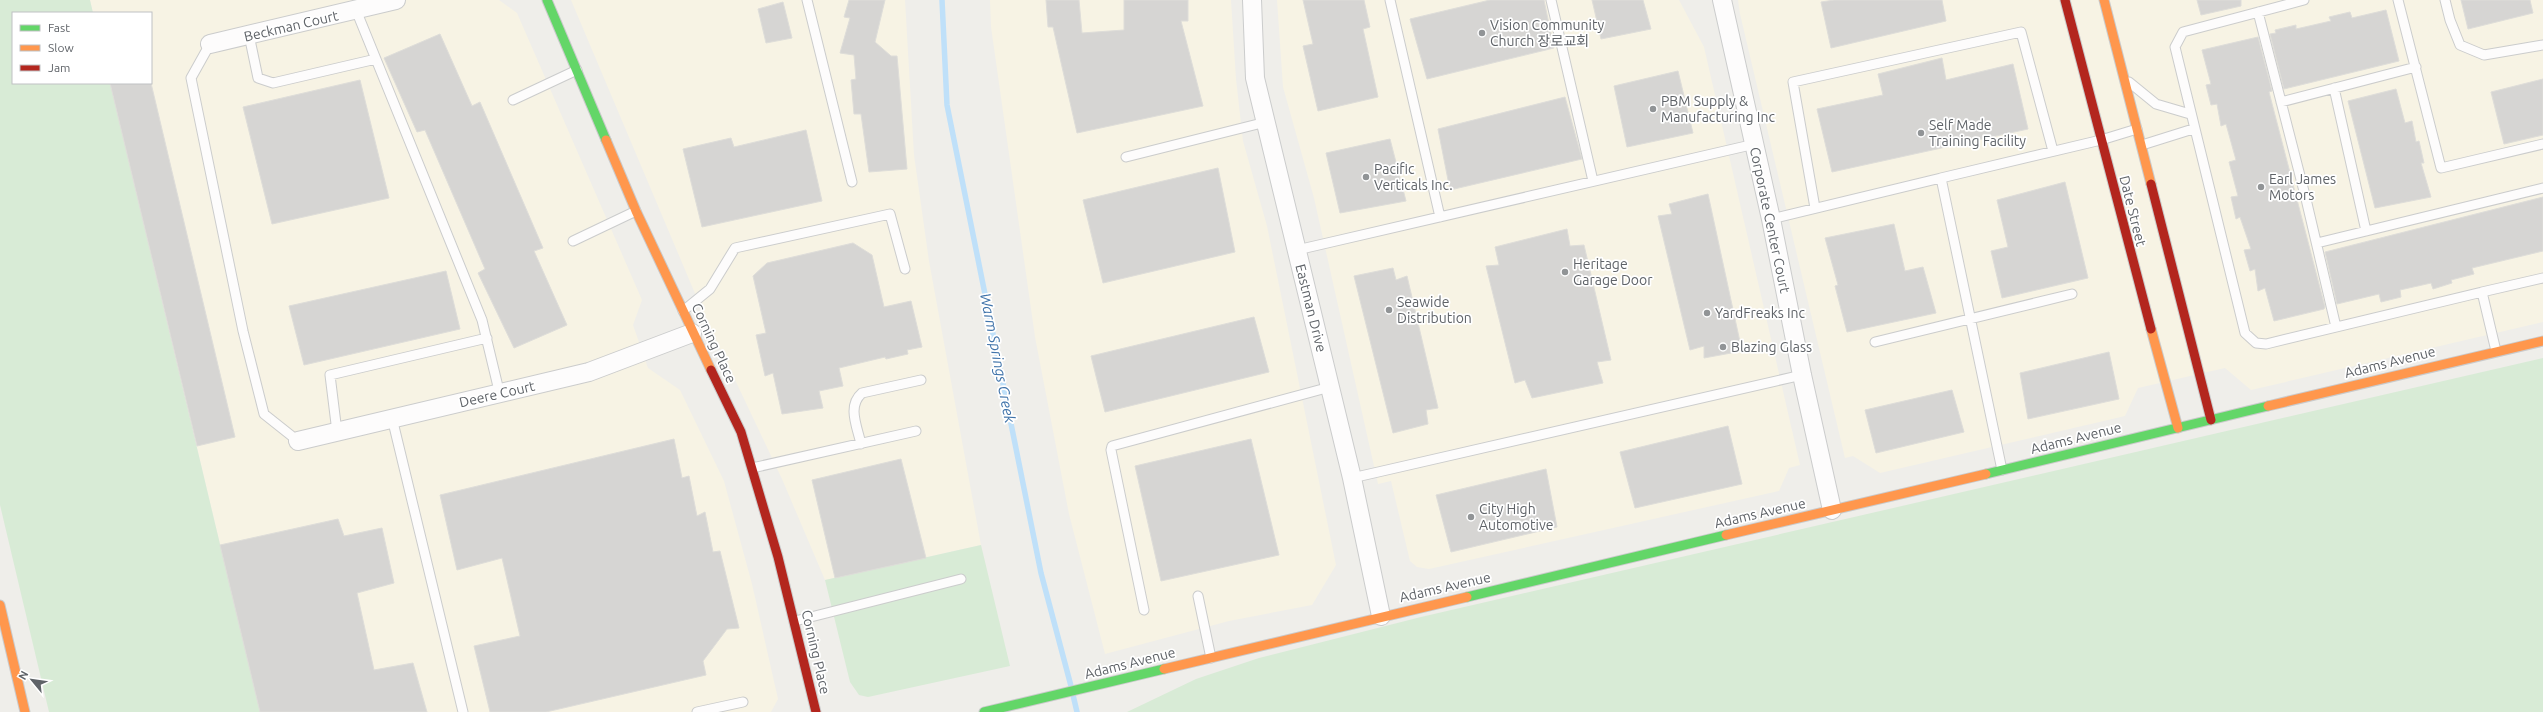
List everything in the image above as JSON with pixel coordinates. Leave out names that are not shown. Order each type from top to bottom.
[{"type":"street","name":"Beckman Court","points":[[210,44],[396,0]]},
{"type":"street","name":"Corning Place","points":[[547,0],[636,211],[692,333],[741,432],[795,621],[816,712]]},
{"type":"street","name":"Eastman Drive","points":[[1252,0],[1255,78],[1352,478],[1381,616]]},
{"type":"street","name":"Corporate Center Court","points":[[1722,0],[1771,218],[1802,375],[1832,510]]},
{"type":"street","name":"Date Street","points":[[2065,0],[2127,243],[2178,428]]},
{"type":"street","name":"Date Street","points":[[2104,0],[2211,420]]},
{"type":"street","name":"Deere Court","points":[[298,441],[392,418],[500,395],[589,372],[692,333]]},
{"type":"street","name":"Adams Avenue","points":[[984,712],[1381,616],[2543,341]]},
{"type":"street","points":[[0,605],[25,712]]},
{"type":"lane","points":[[807,0],[852,182]]},
{"type":"lane","points":[[1390,0],[1440,217]]},
{"type":"lane","points":[[1551,0],[1593,182]]},
{"type":"lane","points":[[2304,0],[2183,32],[2175,47],[2190,114],[2245,333],[2256,343],[2266,344],[2543,278]]},
{"type":"lane","points":[[2398,0],[2441,168],[2543,144]]},
{"type":"lane","points":[[2445,0],[2450,20],[2460,45],[2484,55],[2543,45]]},
{"type":"lane","points":[[356,10],[482,320],[500,395]]},
{"type":"lane","points":[[2258,12],[2336,327]]},
{"type":"lane","points":[[1815,208],[1793,82],[2021,32],[2053,151]]},
{"type":"lane","points":[[249,35],[258,78],[273,83],[376,59]]},
{"type":"lane","points":[[210,44],[191,78],[244,331],[264,414],[298,441]]},
{"type":"lane","points":[[2281,102],[2416,67]]},
{"type":"lane","points":[[513,100],[577,70]]},
{"type":"lane","points":[[2124,78],[2156,104],[2190,114]]},
{"type":"lane","points":[[2334,88],[2366,231]]},
{"type":"lane","points":[[1126,157],[1266,122]]},
{"type":"lane","points":[[1771,218],[2101,140],[2137,129]]},
{"type":"lane","points":[[2142,145],[2194,129]]},
{"type":"lane","points":[[1297,250],[1754,144]]},
{"type":"lane","points":[[1941,178],[1972,320],[2002,470]]},
{"type":"lane","points":[[2316,243],[2543,188]]},
{"type":"lane","points":[[573,241],[636,211]]},
{"type":"lane","points":[[683,311],[710,289],[735,248],[890,214],[905,269]]},
{"type":"lane","points":[[2482,292],[2496,351]]},
{"type":"lane","points":[[1875,342],[1972,320],[2072,294]]},
{"type":"lane","points":[[337,432],[330,374],[487,338]]},
{"type":"lane","points":[[1352,478],[1802,375]]},
{"type":"lane","points":[[861,444],[853,408],[856,398],[862,393],[921,380]]},
{"type":"lane","points":[[1144,610],[1111,450],[1112,446],[1330,387]]},
{"type":"lane","points":[[392,418],[463,712]]},
{"type":"lane","points":[[751,468],[916,431]]},
{"type":"lane","points":[[795,621],[961,579]]},
{"type":"lane","points":[[1198,596],[1211,658]]},
{"type":"lane","points":[[697,712],[743,702]]},
{"type":"shaded area","points":[[90,0],[499,0],[517,13],[642,300],[633,325],[648,368],[680,390],[724,481],[752,584],[778,699],[771,712],[260,712],[110,84],[152,84],[152,12],[93,12]]},
{"type":"shaded area","points":[[571,0],[905,0],[914,155],[929,261],[981,545],[825,580],[782,479],[702,310]]},
{"type":"shaded area","points":[[990,0],[1231,0],[1236,79],[1243,141],[1267,226],[1336,565],[1312,605],[1229,621],[1105,654],[1069,514],[1035,337],[991,27]]},
{"type":"shaded area","points":[[1277,0],[1679,0],[1704,47],[1800,465],[1789,468],[1779,491],[1429,569],[1417,567],[1410,561],[1391,481],[1378,484],[1314,198],[1283,87]]},
{"type":"shaded area","points":[[1738,0],[2543,0],[2543,322],[2251,390],[2225,368],[2138,388],[2125,416],[1880,473],[1853,456],[1845,458],[1740,14]]},
{"type":"green space","points":[[0,0],[90,0],[93,12],[12,12],[12,84],[110,84],[260,712],[49,712],[0,505]]},
{"type":"green space","points":[[2543,358],[2543,712],[1127,712],[1196,679],[1259,658],[1421,617]]},
{"type":"green space","points":[[981,545],[1010,666],[868,697],[859,695],[850,682],[825,580]]},
{"type":"building","points":[[849,0],[885,0],[875,42],[891,56],[897,56],[907,169],[869,172],[861,114],[854,114],[851,80],[856,79],[854,55],[840,53],[850,18],[844,17]]},
{"type":"building","points":[[1046,0],[1079,0],[1082,33],[1124,30],[1124,0],[1188,0],[1188,21],[1181,21],[1203,106],[1077,133],[1053,27],[1048,27]]},
{"type":"building","points":[[1303,0],[1364,0],[1370,27],[1363,29],[1378,97],[1318,111],[1303,46],[1313,44]]},
{"type":"building","name":"Vision Community Church 장로교회","points":[[1490,0],[1544,0],[1554,48],[1427,79],[1410,19]]},
{"type":"building","points":[[1592,0],[1643,0],[1651,29],[1601,39]]},
{"type":"building","points":[[1834,0],[1942,0],[1946,21],[1831,48],[1821,2]]},
{"type":"building","points":[[2197,0],[2241,0],[2241,6],[2201,15]]},
{"type":"building","points":[[2461,0],[2530,0],[2533,13],[2468,29]]},
{"type":"building","points":[[783,2],[792,38],[766,43],[758,9]]},
{"type":"building","points":[[2386,10],[2399,61],[2284,89],[2270,34],[2276,33],[2275,30],[2296,25],[2296,29],[2331,21],[2329,17],[2350,12],[2352,18]]},
{"type":"building","points":[[440,34],[472,106],[480,102],[543,248],[534,251],[567,325],[514,348],[478,273],[485,269],[425,130],[417,132],[384,58]]},
{"type":"building","points":[[2258,37],[2272,91],[2269,92],[2325,307],[2324,309],[2274,321],[2265,288],[2258,291],[2255,269],[2250,271],[2244,250],[2251,249],[2240,217],[2236,219],[2231,197],[2238,196],[2229,162],[2236,160],[2226,124],[2221,126],[2217,104],[2211,105],[2206,85],[2211,84],[2202,50]]},
{"type":"building","points":[[1942,58],[1946,80],[2013,64],[2028,129],[1832,172],[1817,109],[1883,95],[1878,74]]},
{"type":"building","name":"PBM Supply & Manufacturing Inc","points":[[1678,71],[1693,133],[1627,147],[1614,86]]},
{"type":"building","points":[[2543,79],[2543,135],[2504,144],[2491,92]]},
{"type":"building","points":[[360,80],[389,198],[272,224],[243,107]]},
{"type":"building","points":[[110,84],[151,84],[235,437],[197,446]]},
{"type":"building","points":[[2396,89],[2405,123],[2412,121],[2416,142],[2419,141],[2424,163],[2421,163],[2431,197],[2375,208],[2348,101]]},
{"type":"building","points":[[1565,97],[1582,159],[1450,190],[1438,129]]},
{"type":"building","points":[[806,130],[822,201],[702,227],[683,149],[731,138],[734,147]]},
{"type":"building","name":"Pacific Verticals Inc.","points":[[1390,139],[1406,201],[1340,213],[1326,153]]},
{"type":"building","points":[[1218,168],[1235,252],[1103,283],[1083,200]]},
{"type":"building","points":[[2065,182],[2088,278],[2002,298],[1991,251],[2008,247],[1997,200]]},
{"type":"building","points":[[1708,194],[1742,351],[1704,358],[1704,346],[1690,350],[1658,216],[1672,214],[1669,204]]},
{"type":"building","points":[[2543,197],[2543,251],[2472,268],[2474,274],[2451,280],[2452,283],[2433,289],[2431,283],[2400,290],[2401,297],[2381,302],[2379,294],[2337,304],[2325,252]]},
{"type":"building","points":[[1894,224],[1905,271],[1923,267],[1936,313],[1847,332],[1835,286],[1838,285],[1825,238]]},
{"type":"building","points":[[1567,229],[1570,246],[1584,245],[1611,360],[1597,362],[1603,383],[1532,398],[1525,380],[1515,383],[1486,266],[1499,265],[1495,247]]},
{"type":"building","points":[[853,243],[872,255],[884,307],[911,301],[922,347],[907,350],[908,354],[886,359],[885,357],[839,368],[843,386],[819,391],[823,408],[782,414],[773,373],[765,376],[756,335],[766,333],[753,276],[767,263]]},
{"type":"building","points":[[1393,268],[1396,280],[1407,276],[1438,408],[1426,410],[1428,424],[1393,433],[1354,276]]},
{"type":"building","points":[[446,271],[460,329],[304,365],[289,306]]},
{"type":"building","points":[[1254,317],[1269,372],[1105,412],[1091,356]]},
{"type":"building","points":[[2109,352],[2119,399],[2028,419],[2020,373]]},
{"type":"building","points":[[1952,390],[1964,432],[1876,453],[1865,410]]},
{"type":"building","points":[[1728,426],[1742,484],[1635,508],[1620,452]]},
{"type":"building","points":[[674,439],[682,478],[689,476],[697,516],[705,512],[713,552],[720,551],[739,628],[727,629],[703,661],[706,675],[546,712],[490,712],[474,646],[520,636],[502,558],[457,570],[440,495]]},
{"type":"building","points":[[1251,439],[1279,555],[1161,581],[1135,466]]},
{"type":"building","points":[[901,459],[926,558],[835,578],[812,480]]},
{"type":"building","points":[[1546,469],[1557,527],[1451,552],[1436,495]]},
{"type":"building","points":[[338,519],[344,536],[382,528],[394,583],[357,593],[374,670],[413,663],[427,712],[260,712],[220,545]]},
{"type":"waterway","name":"Warm Springs Creek","points":[[942,0],[947,105],[1041,573],[1071,686]]},
{"type":"waterway","name":"Warm Springs Creek","points":[[1073,695],[1077,712]]},
{"type":"traffic: fast","points":[[547,0],[606,140]]},
{"type":"traffic: fast","points":[[1986,474],[2268,406]]},
{"type":"traffic: fast","points":[[1467,597],[1726,535]]},
{"type":"traffic: fast","points":[[984,712],[1164,669]]},
{"type":"traffic: slow","points":[[2104,0],[2151,184]]},
{"type":"traffic: slow","points":[[606,140],[636,211],[711,370]]},
{"type":"traffic: slow","points":[[2151,329],[2178,428]]},
{"type":"traffic: slow","points":[[2268,406],[2543,341]]},
{"type":"traffic: slow","points":[[1726,535],[1986,474]]},
{"type":"traffic: slow","points":[[1164,669],[1467,597]]},
{"type":"traffic: slow","points":[[0,605],[25,712]]},
{"type":"traffic: jam","points":[[2065,0],[2151,329]]},
{"type":"traffic: jam","points":[[2151,184],[2211,420]]},
{"type":"traffic: jam","points":[[711,370],[741,432],[778,557],[816,712]]},
{"type":"place","name":"Vision Community Church 장로교회","points":[[1482,33]]},
{"type":"place","name":"PBM Supply & Manufacturing Inc","points":[[1653,109]]},
{"type":"place","name":"Self Made Training Facility","points":[[1921,133]]},
{"type":"place","name":"Pacific Verticals Inc.","points":[[1366,177]]},
{"type":"place","name":"Earl James Motors","points":[[2261,187]]},
{"type":"place","name":"Heritage Garage Door","points":[[1565,272]]},
{"type":"place","name":"Seawide Distribution","points":[[1389,310]]},
{"type":"place","name":"YardFreaks Inc","points":[[1707,313]]},
{"type":"place","name":"Blazing Glass","points":[[1723,347]]},
{"type":"place","name":"City High Automotive","points":[[1471,517]]}]
